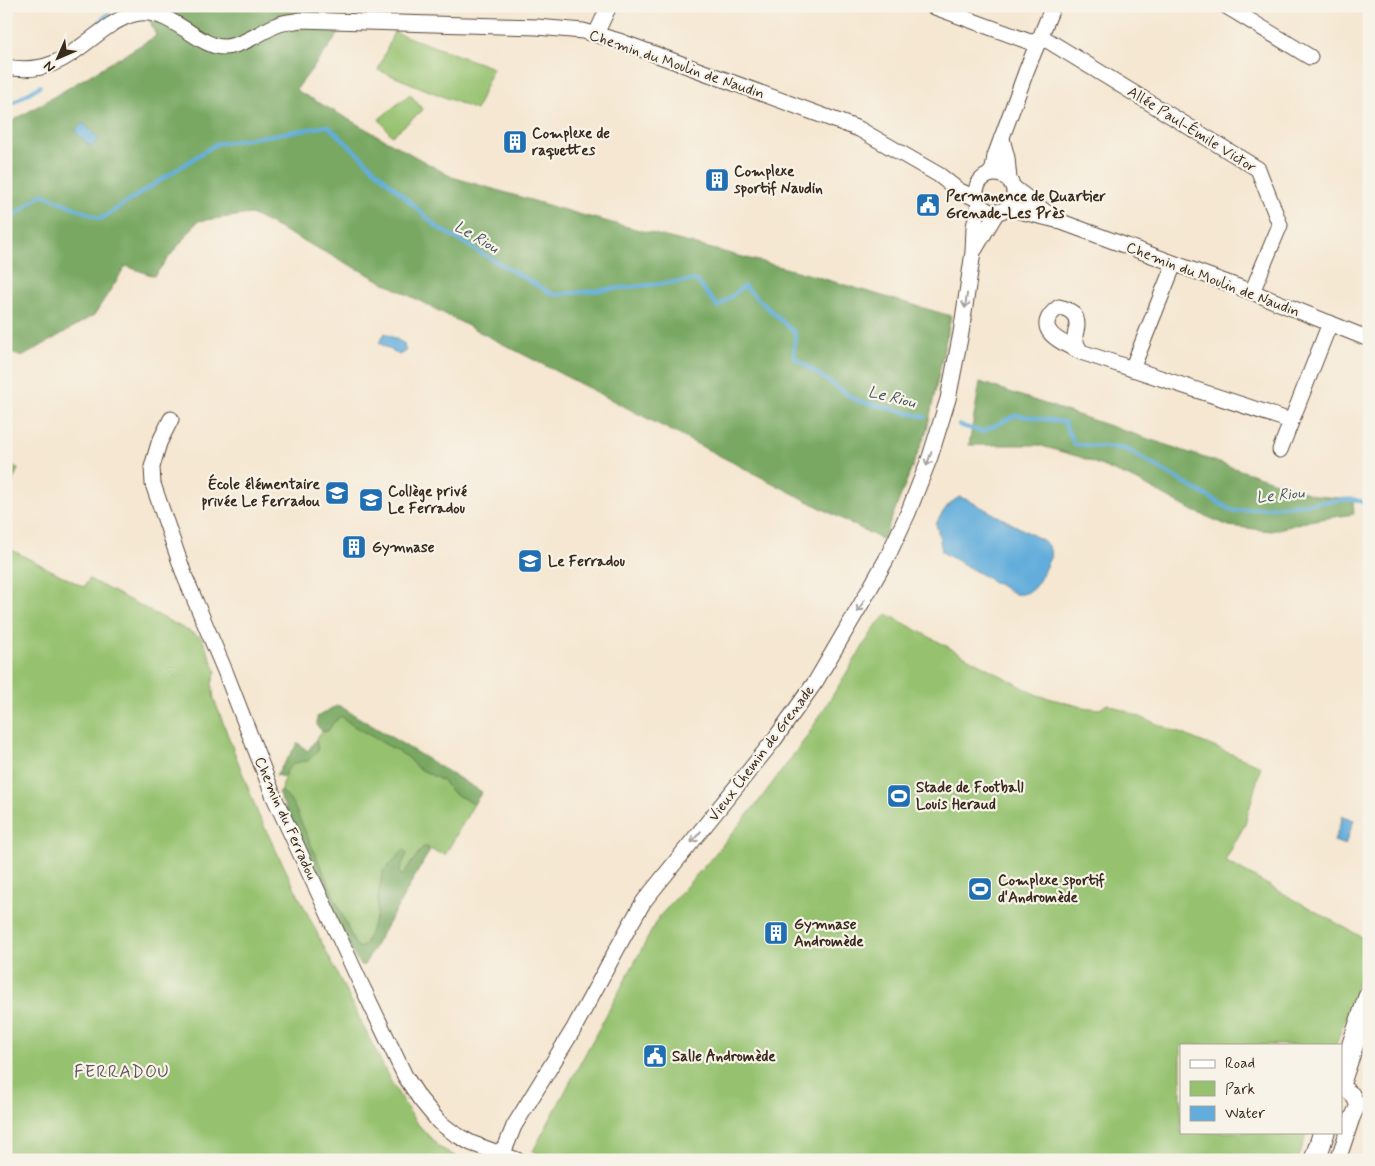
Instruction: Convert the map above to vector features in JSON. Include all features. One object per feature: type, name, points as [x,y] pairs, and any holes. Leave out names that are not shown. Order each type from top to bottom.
[{"type":"main road","points":[[1342,1075],[1369,997]]},
{"type":"main road","points":[[1315,1160],[1323,1134]]},
{"type":"street","points":[[596,34],[609,6]]},
{"type":"street","name":"Allée Paul-Émile Victor","points":[[932,6],[1030,42],[1047,40],[1258,169],[1280,225],[1252,292]]},
{"type":"street","points":[[1002,139],[1013,199],[1002,210],[990,211],[978,200],[976,193],[984,179],[993,169],[995,156],[1007,121],[1053,6]]},
{"type":"street","points":[[1226,6],[1310,57]]},
{"type":"street","name":"Chemin du Moulin de Naudin","points":[[6,67],[28,69],[54,64],[78,50],[118,21],[140,13],[172,20],[211,44],[223,47],[248,40],[279,24],[300,20],[538,26],[596,34],[619,41],[858,129],[939,175],[958,190],[978,200]]},
{"type":"street","points":[[984,179],[999,174],[1011,184]]},
{"type":"street","name":"Chemin du Moulin de Naudin","points":[[939,175],[960,182],[984,179]]},
{"type":"street","name":"Chemin du Moulin de Naudin","points":[[1011,184],[1056,220]]},
{"type":"street","name":"Vieux Chemin de Grenade","points":[[493,1156],[506,1146],[514,1126],[573,1030],[617,947],[644,902],[774,740],[816,681],[886,560],[908,513],[930,457],[948,399],[961,334],[973,252],[978,200]]},
{"type":"street","name":"Chemin du Moulin de Naudin","points":[[1002,210],[1056,220],[1252,292],[1369,339]]},
{"type":"street","name":"Vieux Chemin de Grenade","points":[[973,252],[1002,210]]},
{"type":"street","points":[[1132,369],[1174,264]]},
{"type":"street","points":[[1280,450],[1330,324]]},
{"type":"street","points":[[1081,352],[1291,422]]},
{"type":"street","name":"Chemin du Ferradou","points":[[171,419],[159,443],[152,467],[153,484],[185,576],[228,678],[274,797],[367,997],[405,1076],[420,1100],[439,1122],[455,1134],[493,1156],[517,1160]]},
{"type":"street","points":[[1338,1160],[1352,1118],[1364,1104],[1342,1087]]},
{"type":"green space","points":[[144,6],[301,6],[299,11],[338,35],[296,90],[452,177],[582,215],[804,273],[951,316],[927,430],[883,540],[251,214],[198,221],[154,276],[126,266],[94,315],[22,357],[6,351],[6,125],[156,36]]},
{"type":"green space","points":[[394,32],[493,68],[476,110],[378,70]]},
{"type":"green space","points":[[410,94],[423,110],[392,136],[379,119]]},
{"type":"green space","points":[[980,382],[1317,496],[1353,499],[1354,514],[1308,521],[1271,531],[1229,526],[1191,510],[1136,480],[1080,457],[1038,445],[969,445]]},
{"type":"green space","points":[[6,463],[18,469],[6,496]]},
{"type":"green space","points":[[6,547],[84,587],[89,579],[202,638],[216,671],[212,684],[214,699],[258,814],[390,1080],[415,1121],[439,1147],[462,1160],[6,1160]]},
{"type":"green space","name":"Complexe sportif d'Andromède","points":[[887,614],[1037,695],[1082,707],[1100,709],[1107,704],[1261,766],[1245,824],[1225,861],[1369,941],[1369,951],[1336,1044],[1180,1044],[1180,1134],[1306,1134],[1298,1160],[549,1160],[533,1151],[659,917],[759,801],[806,738],[877,624]]},
{"type":"green space","points":[[338,705],[482,792],[474,804],[453,793],[443,781],[416,767],[406,756],[352,725],[341,716],[328,731],[322,731],[317,726],[317,717]]},
{"type":"green space","points":[[341,716],[352,725],[406,756],[416,767],[443,781],[453,793],[474,804],[445,855],[423,847],[401,877],[399,872],[407,853],[378,896],[377,915],[365,945],[359,948],[354,942],[293,804],[282,791],[288,768],[295,763],[308,761],[318,751],[316,739],[322,731],[328,731],[332,723]]},
{"type":"green space","points":[[316,739],[318,751],[308,761],[293,764],[283,777],[276,775],[298,743],[308,751]]},
{"type":"green space","points":[[282,791],[293,804],[354,942],[359,948],[365,945],[377,915],[378,896],[383,871],[404,850],[407,853],[399,872],[402,876],[423,847],[428,847],[429,852],[364,965],[361,965],[354,956],[278,792]]},
{"type":"water","points":[[83,123],[99,139],[91,147],[75,131]]},
{"type":"water","points":[[385,333],[405,344],[406,351],[399,355],[379,343]]},
{"type":"water","points":[[960,497],[1044,541],[1047,545],[1051,555],[1050,558],[1041,577],[1028,592],[1015,594],[942,552],[936,524],[948,505]]},
{"type":"water","points":[[1343,816],[1354,820],[1345,845],[1334,841]]},
{"type":"waterway","points":[[92,30],[108,14]]},
{"type":"waterway","points":[[6,103],[11,104],[40,86]]},
{"type":"waterway","name":"Le Riou","points":[[6,222],[42,194],[101,219],[216,144],[328,126],[438,228],[554,295],[696,280],[718,307],[744,286],[795,333],[794,357],[855,400],[925,417]]},
{"type":"waterway","name":"Le Riou","points":[[959,425],[982,432],[1016,415],[1064,422],[1074,444],[1126,449],[1233,511],[1353,499],[1369,504]]},
{"type":"place","name":"Complexe de raquettes","points":[[515,142]]},
{"type":"place","name":"Complexe sportif Naudin","points":[[717,180]]},
{"type":"place","name":"Permanence de Quartier Grenade-Les Près","points":[[928,205]]},
{"type":"place","name":"École élémentaire privée Le Ferradou","points":[[337,493]]},
{"type":"place","name":"Collège privé Le Ferradou","points":[[371,500]]},
{"type":"place","name":"Gymnase","points":[[354,547]]},
{"type":"place","name":"Le Ferradou","points":[[530,561]]},
{"type":"place","name":"Stade de Football Louis Heraud","points":[[899,796]]},
{"type":"place","name":"Complexe sportif d'Andromède","points":[[980,889]]},
{"type":"place","name":"Gymnase Andromède","points":[[776,933]]},
{"type":"place","name":"Salle Andromède","points":[[655,1056]]},
{"type":"district","name":"FERRADOU","points":[[122,1071]]}]
